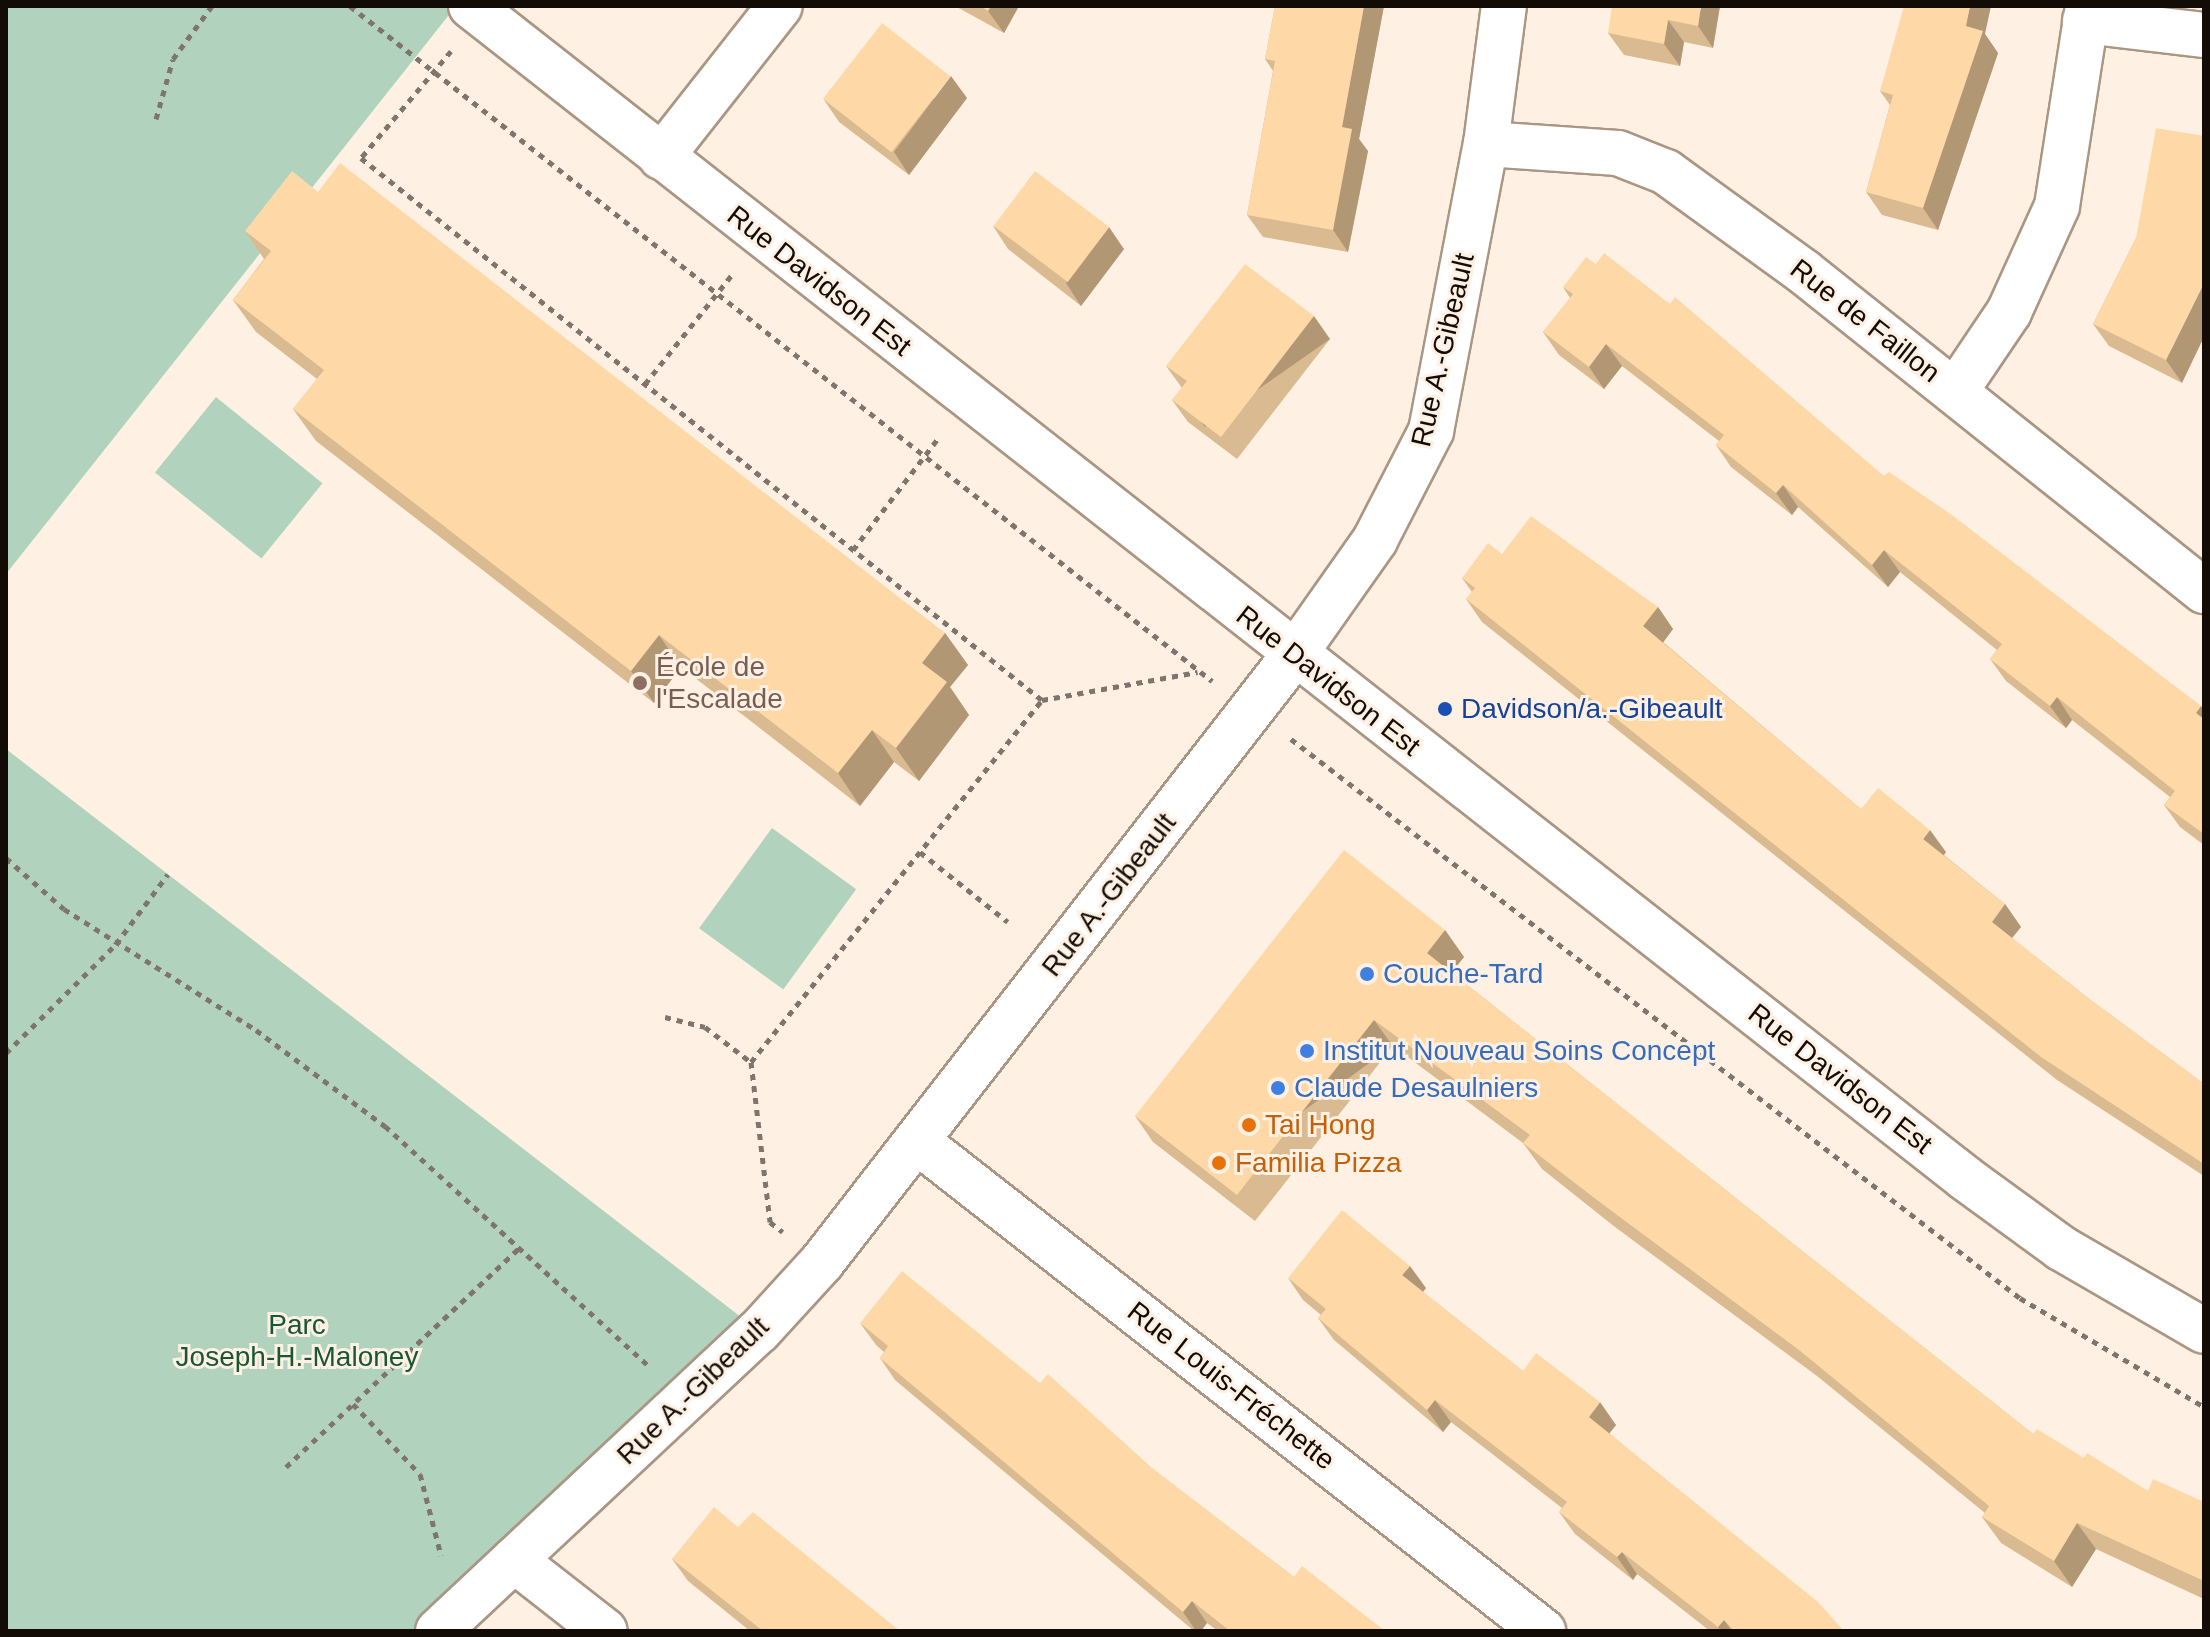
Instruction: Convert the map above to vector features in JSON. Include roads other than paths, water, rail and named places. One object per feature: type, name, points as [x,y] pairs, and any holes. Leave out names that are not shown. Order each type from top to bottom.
[{"type":"street","points":[[661,157],[780,6]]},
{"type":"street","name":"Rue A.-Gibeault","points":[[438,1631],[685,1400],[822,1262],[1294,655],[1382,528],[1431,431],[1486,144],[1504,6]]},
{"type":"street","name":"Rue Davidson Est","points":[[476,10],[1294,655],[1977,1187],[2061,1248],[2204,1331]]},
{"type":"street","points":[[1955,392],[2009,312],[2057,206],[2086,13],[2204,35]]},
{"type":"street","name":"Rue de Faillon","points":[[1486,144],[1618,153],[1666,172],[1955,392],[2204,591]]},
{"type":"street","name":"Rue Louis-Fréchette","points":[[918,1142],[1543,1631]]},
{"type":"street","points":[[514,1560],[605,1631]]},
{"type":"place","name":"École de l'Escalade","points":[[640,683]]},
{"type":"place","name":"Davidson/a.-Gibeault","points":[[1445,709]]},
{"type":"place","name":"Couche-Tard","points":[[1367,974]]},
{"type":"place","name":"Institut Nouveau Soins Concept","points":[[1307,1051]]},
{"type":"place","name":"Claude Desaulniers","points":[[1278,1088]]},
{"type":"place","name":"Tai Hong","points":[[1249,1125]]},
{"type":"place","name":"Familia Pizza","points":[[1219,1163]]},
{"type":"park label","name":"Parc Joseph-H.-Maloney","points":[[297,1341]]}]
